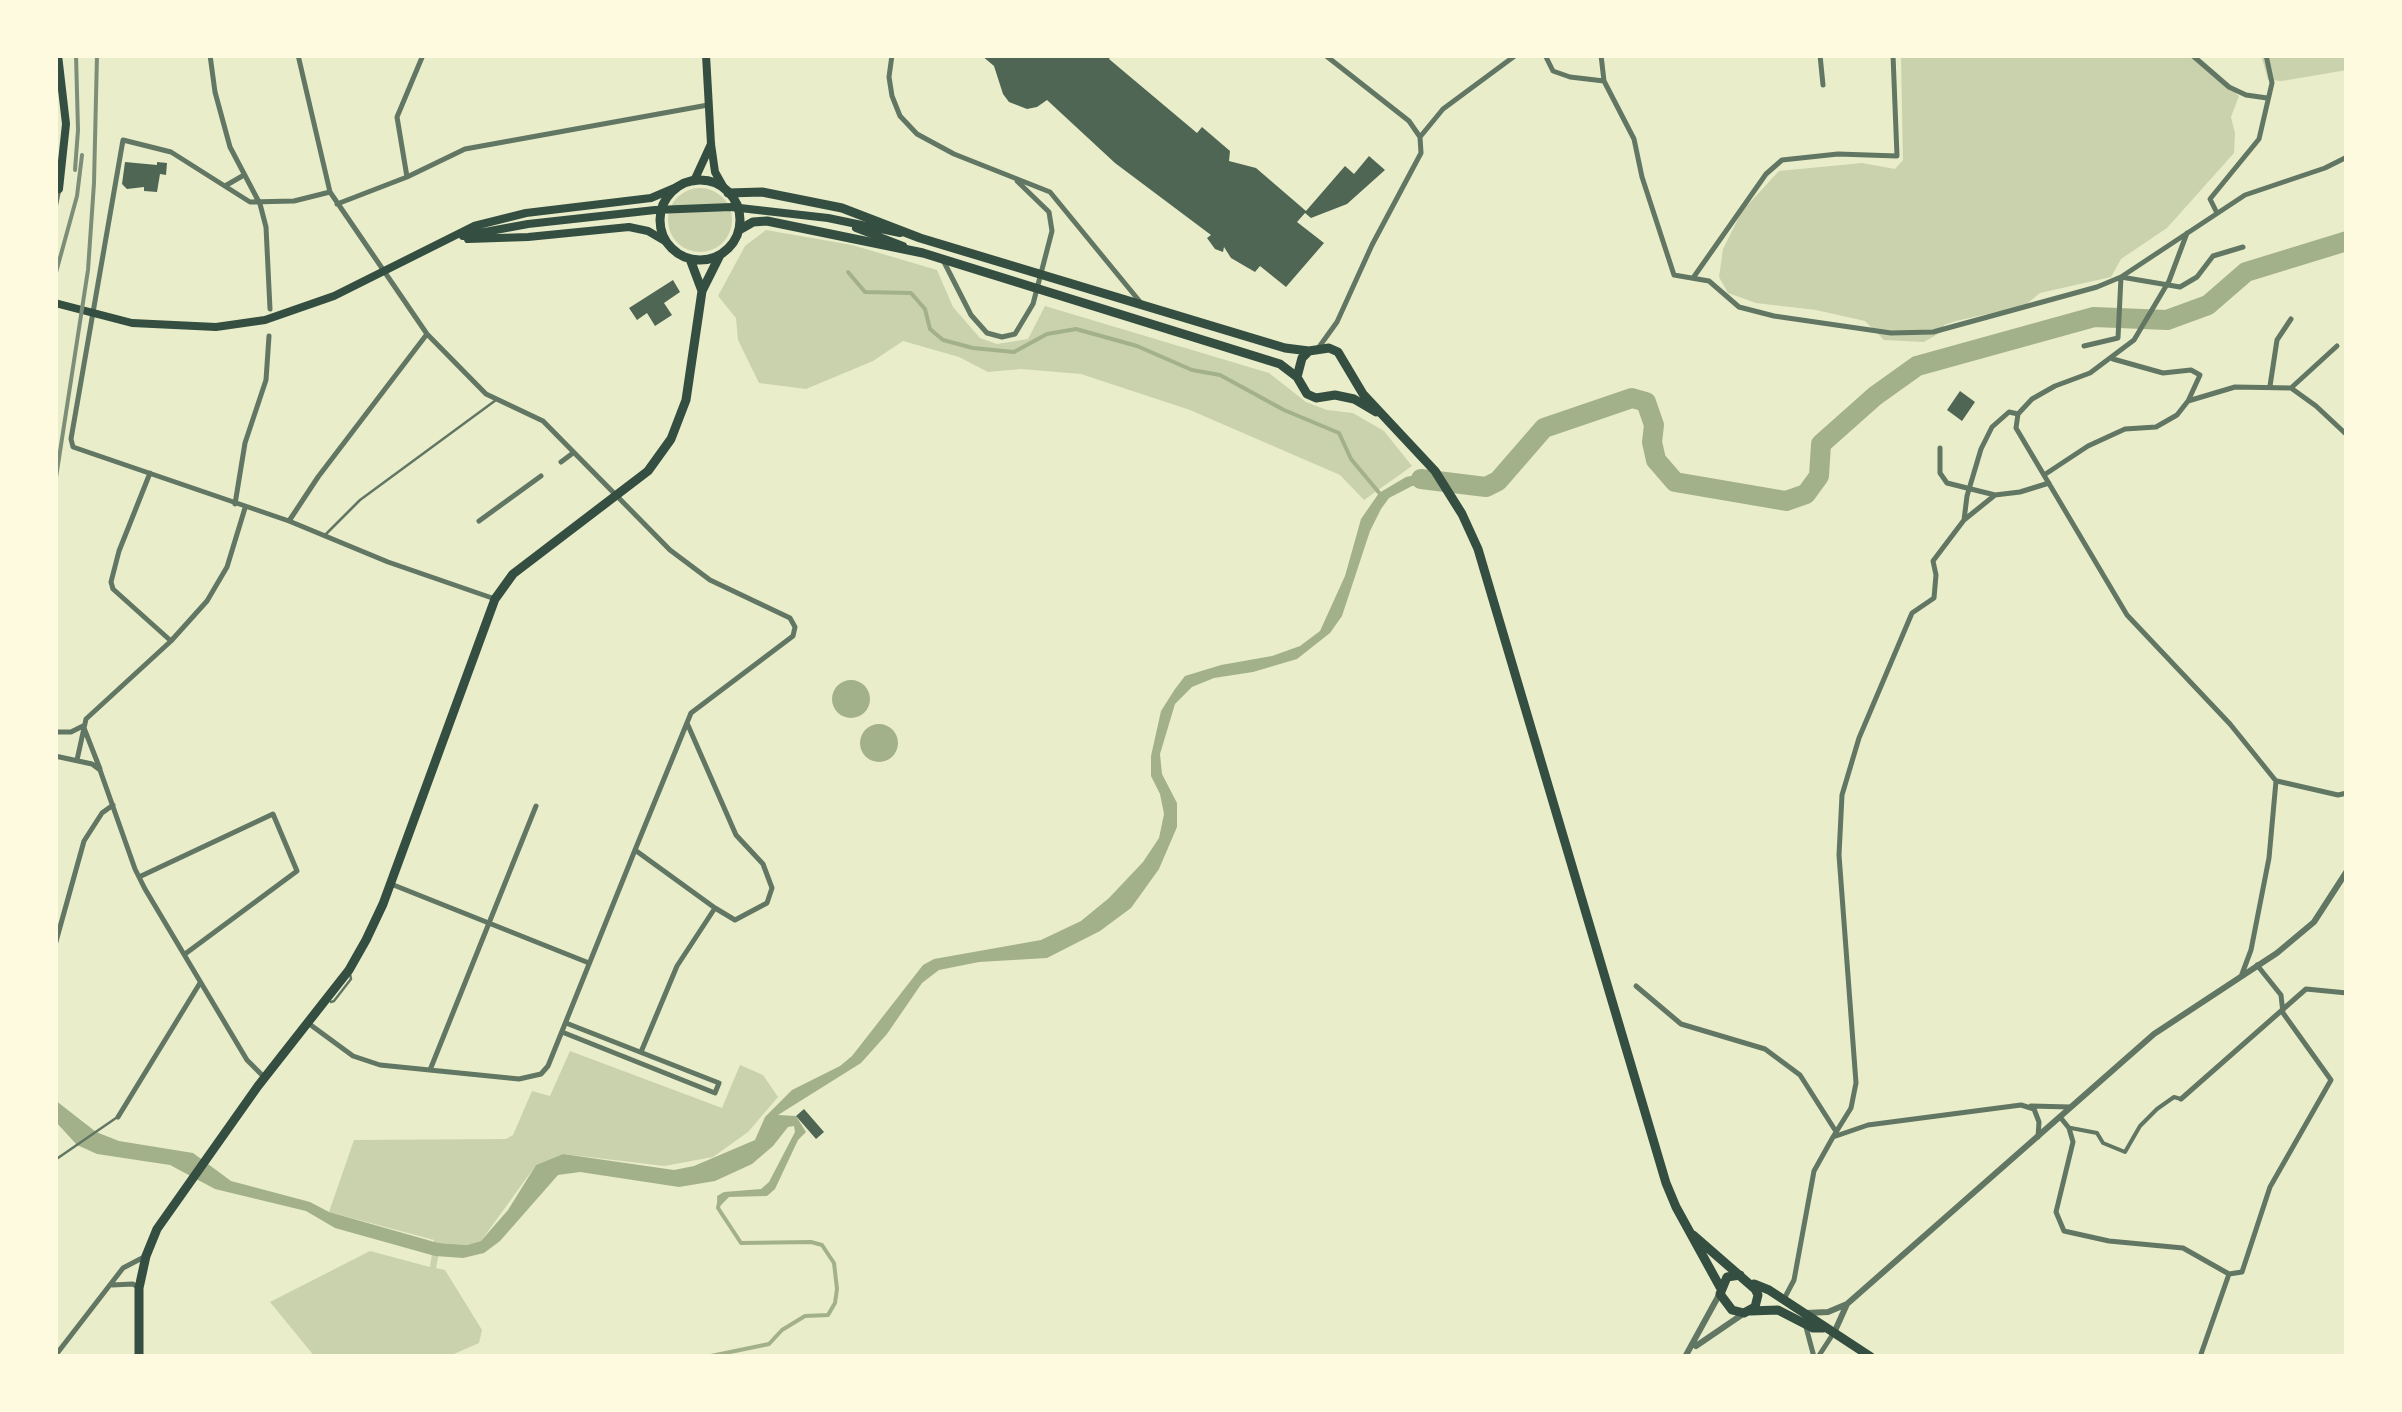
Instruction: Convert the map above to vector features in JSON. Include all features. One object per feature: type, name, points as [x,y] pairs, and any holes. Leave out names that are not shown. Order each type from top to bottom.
[{"type":"main road","points":[[57,188],[66,124],[58,55]]},
{"type":"main road","points":[[449,240],[628,227],[648,230],[690,259],[711,259],[720,254],[735,240],[738,207],[715,172],[706,55]]},
{"type":"main road","points":[[694,180],[711,144]]},
{"type":"main road","points":[[55,303],[132,323],[216,327],[275,318],[334,296],[474,226],[526,213],[650,198],[694,180],[714,183],[726,190],[762,192],[842,208],[920,238]]},
{"type":"main road","points":[[665,240],[660,229],[663,204],[679,186]]},
{"type":"main road","points":[[449,240],[514,226],[700,207],[770,209],[920,238],[1285,348],[1338,352],[1363,394],[1420,452],[1462,514],[1488,578],[1666,1183],[1688,1230],[1732,1310],[1778,1310],[1806,1319],[1871,1357]]},
{"type":"main road","points":[[828,218],[923,253]]},
{"type":"main road","points":[[738,230],[753,222],[800,225],[942,258],[1280,364],[1296,376],[1306,394],[1326,399],[1343,389],[1348,370]]},
{"type":"main road","points":[[139,1357],[139,1288],[157,1229],[265,1078],[349,970],[366,940],[391,884],[495,599],[514,574],[648,471],[671,439],[686,400],[702,291],[720,254]]},
{"type":"main road","points":[[690,259],[702,291]]},
{"type":"main road","points":[[1296,376],[1297,366],[1314,349]]},
{"type":"main road","points":[[1335,396],[1354,399],[1386,418]]},
{"type":"main road","points":[[1688,1230],[1740,1275],[1784,1300],[1806,1319]]},
{"type":"main road","points":[[1720,1290],[1728,1277],[1740,1275]]},
{"type":"main road","points":[[1747,1312],[1758,1294],[1751,1283]]},
{"type":"street","points":[[210,55],[230,147],[260,204],[268,240],[270,309]]},
{"type":"street","points":[[298,55],[330,192],[427,334],[486,394],[538,417],[670,550],[710,580],[790,618],[795,627],[793,636],[691,712],[548,1066],[541,1074],[530,1079],[380,1066],[354,1056],[308,1022]]},
{"type":"street","points":[[407,177],[396,117],[423,55]]},
{"type":"street","points":[[892,55],[892,96],[900,116],[917,134],[1050,192],[1141,304]]},
{"type":"street","points":[[1314,349],[1337,322],[1372,244],[1421,154],[1420,137],[1408,121],[1325,55]]},
{"type":"street","points":[[1420,137],[1442,108],[1516,55]]},
{"type":"street","points":[[1545,55],[1553,71],[1570,78],[1604,81]]},
{"type":"street","points":[[1601,55],[1604,81],[1634,139],[1642,177],[1674,275],[1710,280],[1739,307],[1774,316],[1914,334],[1986,318],[2121,277],[2245,195],[2347,157]]},
{"type":"street","points":[[1820,55],[1822,85]]},
{"type":"street","points":[[1693,278],[1766,174],[1782,160],[1838,154],[1897,156],[1893,55]]},
{"type":"street","points":[[2192,55],[2228,87],[2246,96],[2267,98]]},
{"type":"street","points":[[2217,213],[2210,199],[2259,139],[2272,83],[2266,55]]},
{"type":"street","points":[[337,204],[465,149],[709,105]]},
{"type":"street","points":[[330,192],[313,198],[250,202],[171,152],[122,140],[71,439],[73,446],[289,521],[388,562],[495,599]]},
{"type":"street","points":[[225,186],[244,175]]},
{"type":"street","points":[[942,258],[971,315],[987,332],[1002,337],[1016,334],[1033,304],[1052,231],[1049,212],[1015,180]]},
{"type":"street","points":[[55,208],[57,188]]},
{"type":"street","points":[[2187,232],[2169,281],[2134,340],[2090,373],[2032,399],[2018,414],[2016,428],[2126,614],[2230,724],[2276,781],[2347,794]]},
{"type":"street","points":[[2121,277],[2180,287],[2197,277],[2213,256],[2243,247]]},
{"type":"street","points":[[2084,346],[2118,338],[2121,277]]},
{"type":"street","points":[[2270,387],[2278,340],[2291,319]]},
{"type":"street","points":[[289,521],[318,476],[427,334]]},
{"type":"street","points":[[235,504],[245,443],[266,380],[269,336]]},
{"type":"street","points":[[2291,388],[2338,346]]},
{"type":"street","points":[[2044,475],[2088,446],[2124,429],[2156,427],[2177,415],[2200,376],[2191,370],[2163,373],[2112,359]]},
{"type":"street","points":[[2188,400],[2235,387],[2291,388],[2347,434]]},
{"type":"street","points":[[1964,520],[1968,490],[1992,427],[2009,412],[2018,414]]},
{"type":"street","points":[[1940,448],[1940,472],[1948,484],[1995,495],[2049,482]]},
{"type":"street","points":[[561,462],[574,453]]},
{"type":"street","points":[[150,472],[118,551],[111,582],[113,589],[171,641]]},
{"type":"street","points":[[479,521],[541,476]]},
{"type":"street","points":[[1784,1300],[1794,1280],[1814,1171],[1850,1108],[1856,1083],[1839,855],[1842,795],[1875,694],[1912,612],[1934,598],[1933,561],[1964,520],[1995,495]]},
{"type":"street","points":[[79,761],[83,726],[90,715],[171,641],[217,586],[245,508]]},
{"type":"street","points":[[636,850],[736,920],[768,903],[772,888],[763,864],[736,836],[687,723]]},
{"type":"street","points":[[55,732],[70,732],[83,726]]},
{"type":"street","points":[[83,726],[139,876],[247,1060],[265,1078]]},
{"type":"street","points":[[79,761],[86,758],[89,744]]},
{"type":"street","points":[[55,756],[100,770]]},
{"type":"street","points":[[2242,974],[2269,858],[2276,781]]},
{"type":"street","points":[[55,945],[84,842],[102,813],[113,805]]},
{"type":"street","points":[[430,1070],[536,806]]},
{"type":"street","points":[[139,876],[273,814],[298,872],[185,954]]},
{"type":"street","points":[[1816,1357],[1847,1304],[2154,1034],[2277,953],[2314,922],[2347,871]]},
{"type":"street","points":[[391,884],[589,963]]},
{"type":"street","points":[[641,1052],[677,966],[715,908]]},
{"type":"street","points":[[2060,1117],[2074,1142],[2056,1212],[2064,1231],[2109,1241],[2183,1248],[2229,1274],[2242,1272],[2270,1187],[2331,1080],[2282,1012],[2281,995],[2257,965]]},
{"type":"street","points":[[118,1117],[201,982]]},
{"type":"street","points":[[1636,986],[1680,1024],[1765,1048],[1800,1075],[1834,1133]]},
{"type":"street","points":[[2069,1128],[2097,1134],[2102,1143],[2125,1152],[2140,1126],[2157,1108],[2174,1097],[2181,1100],[2306,988],[2347,993]]},
{"type":"street","points":[[562,1032],[716,1093],[719,1083],[566,1022]]},
{"type":"street","points":[[1834,1133],[1868,1124],[2005,1105],[2072,1107]]},
{"type":"street","points":[[2031,1107],[2039,1122],[2038,1137]]},
{"type":"street","points":[[55,1356],[123,1268],[146,1256]]},
{"type":"street","points":[[2200,1357],[2229,1274]]},
{"type":"street","points":[[110,1286],[134,1284],[139,1288]]},
{"type":"street","points":[[1685,1357],[1720,1290]]},
{"type":"street","points":[[1816,1357],[1806,1319],[1847,1304]]},
{"type":"street","points":[[1690,1349],[1747,1312]]},
{"type":"lane","points":[[324,536],[360,500],[497,399]]},
{"type":"lane","points":[[56,1159],[118,1117]]},
{"type":"shaded area","points":[[1901,55],[2190,55],[2239,96],[2231,117],[2234,153],[2167,228],[2121,259],[2111,277],[2040,293],[2024,306],[1944,325],[1943,331],[1924,342],[1884,340],[1865,321],[1756,303],[1728,293],[1719,277],[1723,249],[1742,211],[1779,171],[1862,163],[1895,169],[1903,160]]},
{"type":"shaded area","points":[[2261,55],[2347,55],[2347,70],[2268,80]]},
{"type":"shaded area","points":[[700,188],[723,197],[732,220],[723,243],[700,252],[677,243],[668,220],[677,197]]},
{"type":"shaded area","points":[[766,230],[852,245],[937,270],[953,307],[980,338],[997,344],[1028,339],[1045,306],[1269,373],[1306,402],[1327,410],[1353,413],[1384,431],[1412,466],[1364,500],[1340,475],[1190,410],[1081,374],[1021,369],[988,372],[959,357],[903,341],[873,361],[806,389],[759,383],[738,340],[736,318],[718,296],[745,246]]},
{"type":"shaded area","points":[[1435,471],[1445,487],[1425,483],[1412,486],[1389,498],[1381,509],[1342,616],[1330,633],[1297,659],[1214,678],[1192,687],[1175,704],[1160,754],[1162,774],[1177,803],[1177,827],[1159,869],[1131,908],[1100,931],[1047,958],[979,962],[939,970],[922,983],[887,1034],[861,1063],[778,1115],[796,1116],[806,1132],[798,1140],[775,1189],[767,1196],[729,1197],[718,1208],[717,1196],[724,1192],[761,1189],[769,1182],[795,1132],[794,1126],[788,1127],[752,1164],[715,1181],[679,1187],[580,1172],[558,1175],[500,1241],[484,1253],[463,1258],[435,1256],[335,1228],[306,1211],[215,1189],[170,1165],[97,1154],[77,1145],[55,1121],[55,1100],[96,1132],[119,1141],[193,1153],[231,1181],[438,1243],[467,1245],[481,1241],[508,1210],[536,1165],[563,1154],[674,1170],[694,1166],[755,1140],[765,1117],[792,1090],[852,1056],[923,965],[934,959],[1041,940],[1081,921],[1109,898],[1143,862],[1159,838],[1164,814],[1151,776],[1151,756],[1161,711],[1175,689],[1185,676],[1272,656],[1300,646],[1320,631],[1345,576],[1361,519],[1379,493],[1406,477]]},
{"type":"shaded area","points":[[851,680],[864,686],[870,699],[864,712],[851,718],[838,712],[832,699],[838,686]]},
{"type":"shaded area","points":[[879,724],[892,730],[898,743],[892,756],[879,762],[866,756],[860,743],[866,730]]},
{"type":"shaded area","points":[[570,1051],[722,1108],[740,1065],[763,1075],[778,1097],[748,1132],[713,1157],[664,1166],[563,1154],[536,1165],[481,1241],[467,1245],[441,1243],[436,1268],[445,1270],[482,1330],[479,1343],[447,1357],[315,1357],[270,1302],[370,1251],[430,1267],[434,1240],[329,1212],[354,1140],[506,1139],[513,1135],[532,1091],[550,1096]]},
{"type":"building","points":[[981,55],[1112,55],[1109,59],[1197,133],[1202,127],[1230,151],[1229,161],[1256,168],[1306,211],[1345,166],[1354,174],[1369,156],[1385,170],[1347,204],[1311,218],[1305,213],[1297,222],[1324,243],[1286,287],[1260,266],[1255,272],[1231,258],[1224,247],[1223,252],[1215,249],[1207,238],[1211,235],[1115,163],[1047,100],[1027,109],[1009,102],[994,66]]},
{"type":"building","points":[[125,162],[167,163],[166,175],[160,174],[157,192],[144,191],[144,187],[127,189],[122,184]]},
{"type":"building","points":[[673,280],[680,292],[664,303],[672,315],[655,326],[647,313],[637,320],[629,308]]},
{"type":"building","points":[[1960,391],[1975,402],[1962,421],[1947,410]]},
{"type":"building","points":[[804,1109],[824,1132],[816,1139],[796,1116]]},
{"type":"waterway","points":[[1421,479],[1486,487],[1498,481],[1544,428],[1632,398],[1646,402],[1654,425],[1656,460],[1675,482],[1786,501],[1806,494],[1819,476],[1821,444],[1875,396],[1917,366],[2094,317],[2167,320],[2208,305],[2246,272],[2347,241]]},
{"type":"waterway","points":[[848,272],[865,292],[911,293],[925,309],[930,329],[943,340],[1014,352],[1047,334],[1076,329],[1137,346],[1192,370],[1220,375],[1284,410],[1339,433],[1351,459],[1381,495]]},
{"type":"waterway","points":[[706,1357],[769,1344],[782,1330],[805,1316],[828,1315],[837,1289],[834,1263],[822,1245],[741,1243],[718,1208],[720,1198]]},
{"type":"railway","points":[[75,170],[76,55]]},
{"type":"railway","points":[[55,484],[88,270],[97,55]]},
{"type":"railway","points":[[55,276],[77,196],[82,155]]}]
